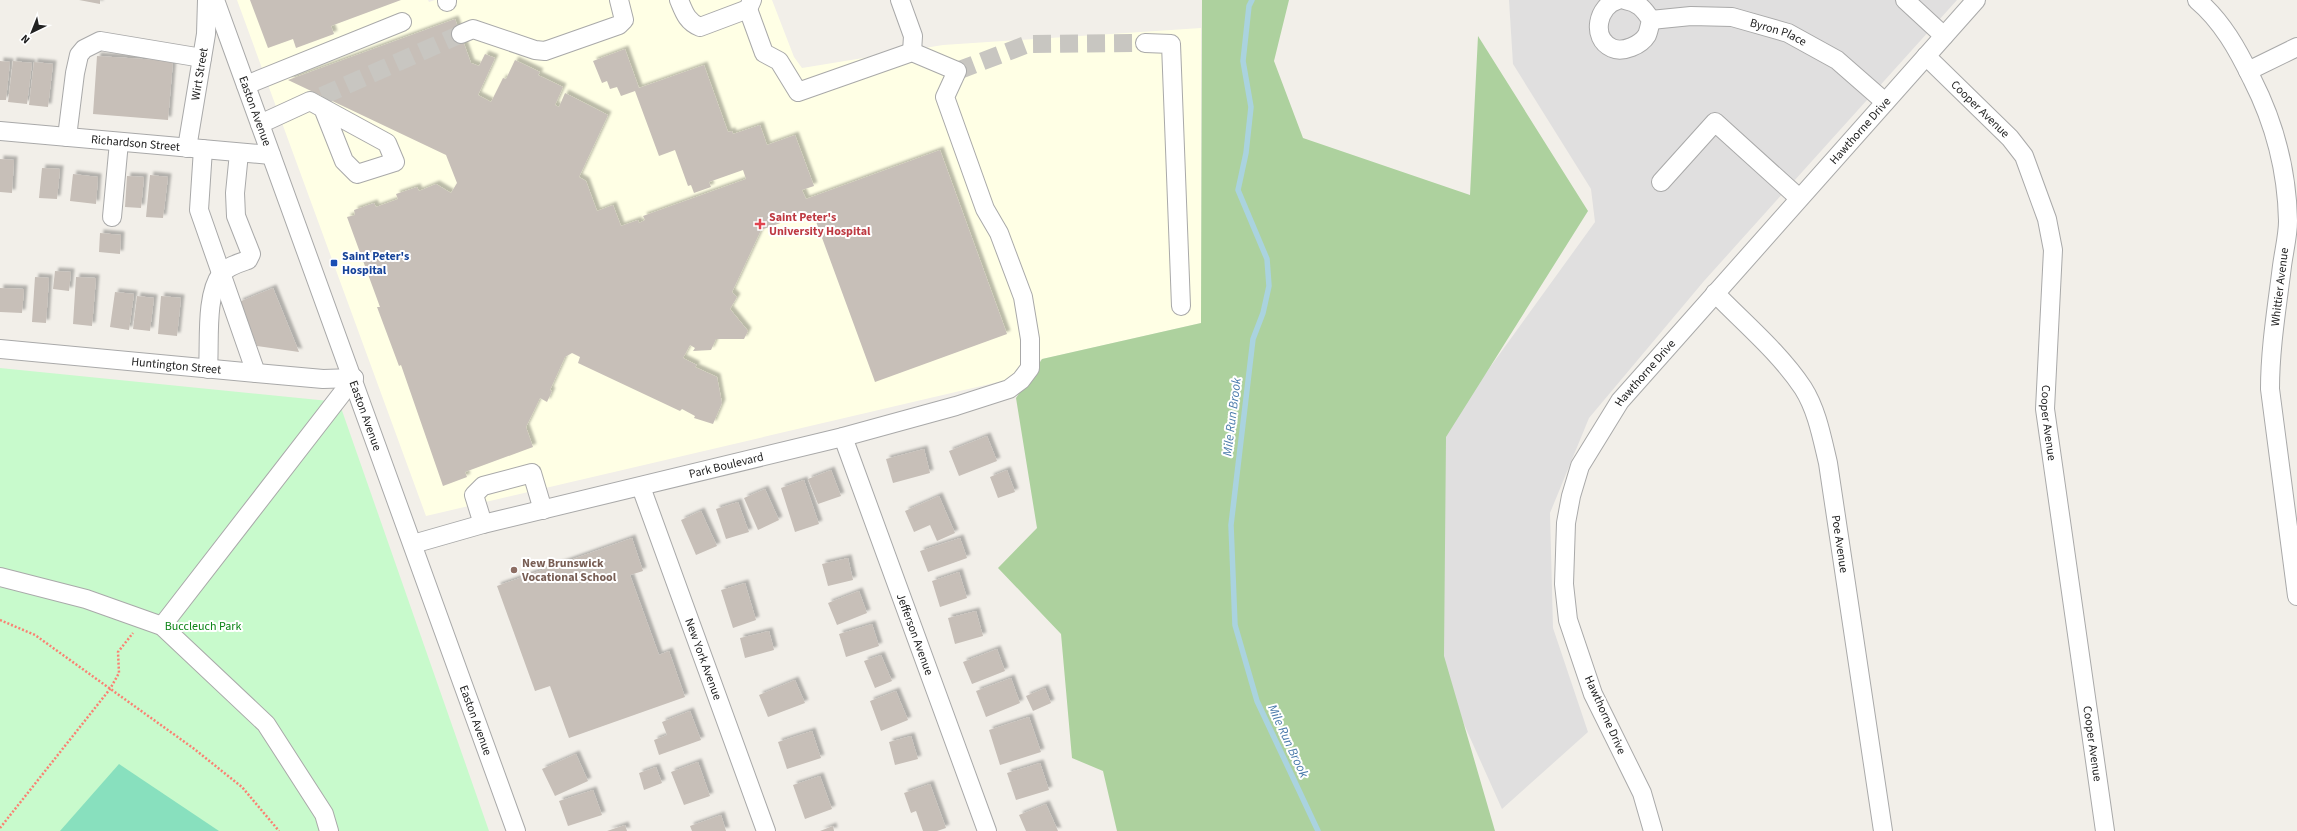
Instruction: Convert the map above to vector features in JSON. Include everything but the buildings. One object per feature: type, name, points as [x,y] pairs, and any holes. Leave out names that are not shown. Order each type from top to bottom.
[{"type":"street","name":"Wirt Street","points":[[207,0],[206,34],[202,58],[195,148],[199,210],[207,237],[222,273],[256,373]]},
{"type":"street","name":"Easton Avenue","points":[[215,0],[271,156],[354,378],[516,831]]},
{"type":"street","points":[[467,32],[535,50],[545,50],[619,25],[624,20],[619,0]]},
{"type":"street","points":[[679,0],[685,16],[693,24],[700,27],[750,4],[764,53],[779,61],[798,92],[912,44],[900,0]]},
{"type":"street","points":[[1618,0],[1611,2],[1603,10],[1599,21],[1604,41],[1612,48],[1625,49],[1638,44],[1647,35],[1651,20],[1639,5],[1633,1],[1625,0]]},
{"type":"street","points":[[1904,0],[1944,36]]},
{"type":"street","name":"Hawthorne Drive","points":[[1653,831],[1642,794],[1592,694],[1568,620],[1564,584],[1566,522],[1571,496],[1580,466],[1620,401],[1715,292],[1976,0]]},
{"type":"street","name":"Whittier Avenue","points":[[2197,0],[2230,38],[2264,102],[2278,142],[2285,175],[2288,222],[2270,365],[2270,389],[2293,539],[2297,596]]},
{"type":"street","name":"Byron Place","points":[[1651,20],[1691,16],[1732,17],[1788,33],[1838,60],[1886,102]]},
{"type":"street","points":[[246,85],[402,22]]},
{"type":"street","points":[[67,137],[75,73],[79,55],[84,49],[100,41],[202,58]]},
{"type":"street","points":[[1146,43],[1171,44],[1181,306]]},
{"type":"street","name":"Park Boulevard","points":[[413,544],[483,524],[843,437],[956,406],[1009,389],[1021,380],[1030,368],[1030,339],[1022,297],[999,233],[985,209],[945,97],[957,71],[912,44]]},
{"type":"street","points":[[2248,71],[2297,48]]},
{"type":"street","name":"Cooper Avenue","points":[[1926,56],[2010,138],[2024,156],[2047,219],[2053,250],[2045,409],[2105,831]]},
{"type":"street","points":[[260,124],[319,102]]},
{"type":"street","points":[[319,102],[387,143],[395,162],[357,174],[344,162],[319,102]]},
{"type":"street","points":[[1660,182],[1715,122],[1799,198]]},
{"type":"street","name":"Richardson Street","points":[[0,131],[271,156]]},
{"type":"street","points":[[112,217],[119,142]]},
{"type":"street","points":[[208,369],[214,287],[222,273],[234,265],[248,260],[251,254],[236,216],[235,193],[240,152]]},
{"type":"street","name":"Poe Avenue","points":[[1715,292],[1776,355],[1798,382],[1816,414],[1828,463],[1883,831]]},
{"type":"street","name":"Huntington Street","points":[[0,349],[323,379],[354,378]]},
{"type":"street","points":[[162,626],[354,378]]},
{"type":"street","name":"Jefferson Avenue","points":[[843,437],[986,831]]},
{"type":"street","points":[[483,524],[474,495],[483,486],[532,473],[543,510]]},
{"type":"street","name":"New York Avenue","points":[[641,487],[766,831]]},
{"type":"street","points":[[0,577],[86,599],[162,626],[266,724],[324,814],[329,831]]},
{"type":"path","points":[[0,828],[110,689],[119,673],[118,652],[133,635],[136,616]]},
{"type":"path","points":[[0,620],[35,635],[193,748],[242,787],[279,831]]},
{"type":"shaded area","name":"Saint Peter's University Hospital","points":[[237,0],[428,0],[429,2],[435,0],[772,0],[794,57],[802,68],[943,45],[1201,28],[1201,323],[1042,359],[1007,380],[426,516]]},
{"type":"shaded area","points":[[1509,0],[1957,0],[1704,281],[1589,418],[1550,513],[1553,628],[1588,732],[1502,809],[1433,655],[1436,442],[1595,222],[1591,189],[1513,64]]},
{"type":"green space","points":[[1202,0],[1289,0],[1274,61],[1303,138],[1470,195],[1478,36],[1588,211],[1446,437],[1444,656],[1495,831],[1117,831],[1103,771],[1072,758],[1061,634],[998,568],[1037,528],[1016,398],[1042,359],[1201,323]]},
{"type":"green space","name":"Buccleuch Park","points":[[0,368],[339,402],[489,831],[0,831]]},
{"type":"green space","points":[[119,764],[219,831],[60,831]]},
{"type":"waterway","name":"Mile Run Brook","points":[[1252,0],[1249,6],[1243,61],[1251,107],[1246,153],[1238,190],[1267,259],[1269,286],[1263,313],[1253,339],[1231,525],[1235,625],[1257,701],[1318,831]]},
{"type":"tunnel","points":[[322,96],[461,34]]},
{"type":"tunnel","points":[[957,71],[1028,44],[1145,43]]},
{"type":"place","name":"Saint Peter's University Hospital","points":[[760,224]]},
{"type":"place","name":"Saint Peter's Hospital","points":[[334,263]]},
{"type":"place","name":"New Brunswick Vocational School","points":[[514,570]]}]
